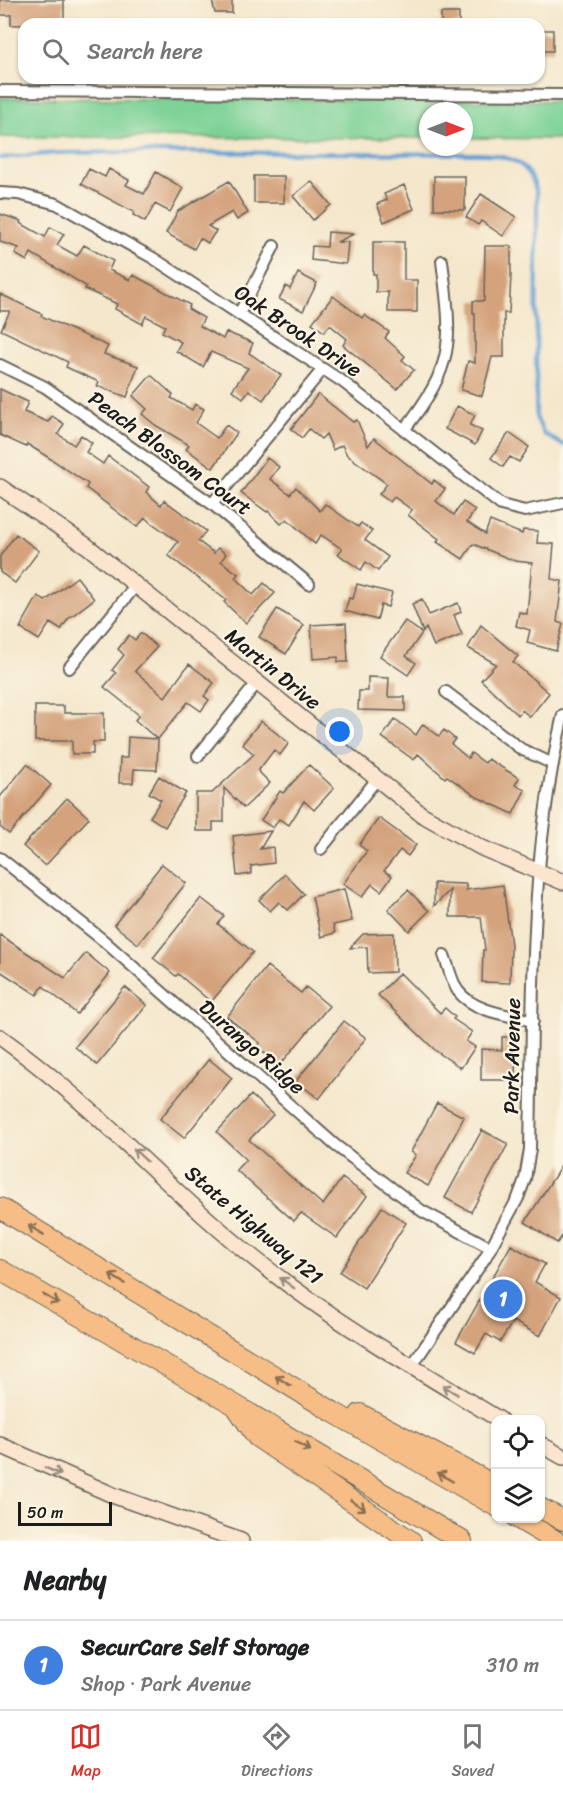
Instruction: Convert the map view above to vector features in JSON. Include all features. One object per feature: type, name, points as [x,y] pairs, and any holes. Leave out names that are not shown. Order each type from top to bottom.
[{"type":"highway","points":[[0,1208],[333,1412],[491,1504]]},
{"type":"highway","points":[[0,1270],[235,1405],[462,1541]]},
{"type":"highway","points":[[235,1405],[257,1437],[411,1541]]},
{"type":"highway","points":[[333,1412],[364,1415],[491,1484]]},
{"type":"highway","points":[[545,1511],[563,1520]]},
{"type":"highway","points":[[525,1523],[556,1541]]},
{"type":"main road","name":"Martin Drive","points":[[0,487],[71,533],[377,779],[441,826],[563,882]]},
{"type":"main road","name":"State Highway 121","points":[[0,1037],[76,1097],[263,1266],[335,1318],[493,1415]]},
{"type":"main road","points":[[0,1445],[115,1496],[241,1541]]},
{"type":"main road","points":[[545,1447],[563,1457]]},
{"type":"street","points":[[0,92],[563,95]]},
{"type":"street","name":"Oak Brook Drive","points":[[0,193],[27,195],[57,204],[153,258],[323,369],[501,505],[525,511],[563,503]]},
{"type":"street","points":[[239,314],[274,246]]},
{"type":"street","points":[[404,430],[426,402],[445,363],[450,321],[442,261]]},
{"type":"street","name":"Peach Blossom Court","points":[[0,365],[45,387],[212,504],[309,584]]},
{"type":"street","points":[[212,504],[323,369]]},
{"type":"street","points":[[69,668],[136,585]]},
{"type":"street","points":[[198,756],[257,683]]},
{"type":"street","points":[[446,692],[521,749],[553,764]]},
{"type":"street","name":"Park Avenue","points":[[411,1366],[491,1248],[518,1198],[525,1179],[530,1149],[537,872],[553,764],[563,715]]},
{"type":"street","points":[[321,849],[377,779]]},
{"type":"street","name":"Durango Ridge","points":[[0,858],[104,941],[335,1145],[422,1211],[491,1248]]},
{"type":"street","points":[[444,955],[458,992],[470,1001],[487,1010],[532,1021]]},
{"type":"green space","points":[[0,98],[563,101],[563,139],[473,138],[473,102],[419,102],[419,138],[0,137]]},
{"type":"building","points":[[0,0],[64,0],[64,18],[18,18],[18,25],[11,25],[11,15],[0,15]]},
{"type":"building","points":[[212,0],[232,0],[232,13],[215,13]]},
{"type":"building","points":[[441,13],[459,13],[459,18],[441,18]]},
{"type":"building","points":[[545,30],[553,30],[553,51],[545,51]]},
{"type":"building","points":[[89,169],[105,177],[109,169],[129,180],[126,185],[144,194],[156,172],[183,188],[170,212],[155,204],[145,222],[133,215],[134,212],[81,184]]},
{"type":"building","points":[[254,176],[284,176],[284,203],[254,203]]},
{"type":"building","points":[[434,176],[465,176],[465,210],[434,209]]},
{"type":"building","points":[[229,181],[248,213],[237,220],[232,212],[208,226],[216,231],[208,243],[200,238],[194,249],[166,233],[178,211]]},
{"type":"building","points":[[311,181],[331,205],[313,220],[293,196]]},
{"type":"building","points":[[404,185],[414,209],[384,222],[377,204],[387,200],[384,194]]},
{"type":"building","points":[[481,194],[516,217],[503,236],[481,221],[478,225],[466,217]]},
{"type":"building","points":[[0,214],[21,221],[20,223],[45,237],[50,227],[64,234],[57,245],[77,256],[84,245],[113,261],[109,270],[130,280],[133,275],[190,305],[188,309],[204,318],[200,326],[223,339],[226,332],[253,343],[249,353],[281,375],[263,400],[249,390],[243,398],[232,390],[248,368],[211,352],[203,367],[176,351],[181,342],[162,332],[165,326],[146,316],[142,324],[115,309],[117,304],[85,289],[86,286],[31,253],[27,261],[15,254],[19,248],[0,242]]},
{"type":"building","points":[[328,232],[354,234],[337,242],[348,242],[346,264],[311,260],[312,246],[327,247]]},
{"type":"building","points":[[373,242],[404,242],[404,280],[417,280],[417,312],[388,312],[388,292],[376,292],[376,274],[373,274]]},
{"type":"building","points":[[485,246],[511,246],[511,276],[509,313],[504,313],[504,357],[492,357],[482,396],[461,390],[468,361],[475,363],[473,301],[484,301]]},
{"type":"building","points":[[298,273],[317,283],[303,311],[279,299],[286,286],[290,289]]},
{"type":"building","points":[[0,294],[42,314],[41,316],[108,346],[104,354],[138,366],[127,397],[97,386],[99,382],[66,367],[68,362],[1,330],[10,311],[0,311]]},
{"type":"building","points":[[333,296],[362,318],[364,315],[389,332],[385,338],[405,356],[402,360],[414,370],[397,389],[343,345],[347,339],[330,325],[324,332],[312,323]]},
{"type":"building","points":[[151,375],[173,395],[171,398],[192,410],[195,404],[204,409],[196,423],[217,438],[226,425],[237,433],[213,468],[186,449],[189,445],[155,425],[142,414],[147,409],[133,396]]},
{"type":"building","points":[[0,389],[28,402],[24,412],[48,422],[52,416],[64,424],[58,434],[74,445],[81,435],[92,443],[86,452],[103,464],[108,456],[149,487],[146,492],[161,505],[164,500],[206,531],[198,541],[214,553],[218,548],[226,554],[221,561],[238,574],[235,578],[253,595],[264,583],[275,593],[246,623],[224,602],[226,600],[168,555],[178,542],[145,518],[137,527],[86,488],[88,484],[54,461],[27,444],[26,447],[0,435]]},
{"type":"building","points":[[318,394],[353,422],[357,420],[368,446],[374,438],[432,484],[434,480],[445,489],[436,501],[454,515],[463,502],[475,510],[467,522],[485,534],[490,521],[522,534],[523,530],[538,531],[537,543],[554,544],[551,579],[562,581],[557,622],[563,624],[556,651],[527,643],[530,630],[516,626],[519,612],[527,614],[532,563],[515,561],[473,544],[463,559],[437,542],[439,539],[408,515],[412,510],[394,497],[390,502],[379,494],[387,484],[347,455],[342,445],[333,450],[326,434],[321,439],[309,429],[302,438],[291,429]]},
{"type":"building","points":[[457,406],[475,415],[470,425],[482,431],[475,445],[445,429]]},
{"type":"building","points":[[509,433],[529,447],[519,462],[510,457],[503,467],[491,458]]},
{"type":"building","points":[[267,458],[279,467],[270,479],[290,494],[296,487],[320,511],[325,504],[358,527],[361,523],[372,531],[365,540],[388,557],[378,571],[366,562],[361,570],[338,554],[342,549],[321,535],[315,544],[287,519],[281,524],[268,511],[241,493]]},
{"type":"building","points":[[16,534],[39,551],[15,583],[0,572],[0,556]]},
{"type":"building","points":[[77,577],[94,599],[68,619],[61,630],[50,623],[39,640],[20,628],[38,596],[45,601]]},
{"type":"building","points":[[357,584],[392,593],[388,607],[381,605],[377,620],[345,611],[349,598],[353,599]]},
{"type":"building","points":[[422,599],[429,615],[458,603],[461,612],[454,615],[462,635],[434,646],[426,628],[423,632],[412,604]]},
{"type":"building","points":[[277,609],[304,625],[286,654],[259,637]]},
{"type":"building","points":[[405,621],[422,633],[406,656],[416,663],[408,675],[380,656]]},
{"type":"building","points":[[346,623],[348,662],[338,662],[338,657],[313,659],[311,625]]},
{"type":"building","points":[[481,625],[518,656],[513,662],[549,693],[530,717],[522,710],[518,715],[481,680],[496,664],[468,648]]},
{"type":"building","points":[[141,633],[157,647],[135,671],[165,697],[189,664],[214,683],[204,696],[209,700],[201,711],[188,702],[158,739],[157,770],[134,769],[133,783],[119,783],[120,758],[127,758],[128,737],[157,739],[135,720],[139,715],[104,687],[116,673],[112,670],[124,655],[118,649],[129,635],[135,640]]},
{"type":"building","points":[[368,677],[389,678],[388,697],[405,697],[405,711],[358,710],[359,691],[368,691]]},
{"type":"building","points":[[35,706],[64,706],[64,713],[104,713],[104,742],[93,742],[93,754],[72,754],[72,741],[35,741]]},
{"type":"building","points":[[395,719],[416,735],[423,724],[439,736],[444,730],[455,739],[451,744],[468,758],[471,753],[485,763],[488,759],[519,778],[515,785],[525,790],[513,814],[477,797],[447,776],[445,778],[418,754],[414,760],[382,737]]},
{"type":"building","points":[[261,721],[289,743],[280,755],[274,750],[258,771],[270,783],[244,808],[224,788],[224,822],[213,822],[213,831],[196,831],[196,793],[212,793],[254,754],[242,744]]},
{"type":"building","points":[[27,764],[51,785],[9,834],[0,827],[0,797]]},
{"type":"building","points":[[309,765],[334,788],[314,810],[304,801],[289,825],[279,819],[273,828],[261,820],[280,791],[283,793]]},
{"type":"building","points":[[159,776],[186,793],[165,827],[150,817],[161,800],[149,793]]},
{"type":"building","points":[[67,798],[89,818],[45,866],[23,846]]},
{"type":"building","points":[[379,818],[416,845],[408,856],[400,850],[384,871],[392,876],[381,891],[372,884],[362,897],[343,884],[367,851],[359,845]]},
{"type":"building","points":[[271,831],[260,849],[273,847],[274,863],[251,866],[251,874],[237,876],[233,836]]},
{"type":"building","points":[[162,864],[186,883],[138,944],[114,925]]},
{"type":"building","points":[[285,874],[304,894],[288,910],[279,902],[270,911],[259,900]]},
{"type":"building","points":[[434,883],[466,884],[466,890],[503,885],[511,945],[510,983],[482,982],[483,950],[485,950],[481,917],[450,917],[450,890],[434,906]]},
{"type":"building","points":[[344,889],[352,921],[333,925],[335,933],[321,937],[312,897]]},
{"type":"building","points":[[408,890],[429,911],[409,931],[388,909]]},
{"type":"building","points":[[201,898],[224,916],[218,924],[253,952],[211,1002],[178,974],[176,976],[153,958]]},
{"type":"building","points":[[394,933],[395,972],[368,973],[367,947],[350,948],[363,934]]},
{"type":"building","points":[[0,935],[65,978],[86,953],[110,973],[77,1014],[43,986],[37,995],[0,971]]},
{"type":"building","points":[[267,966],[301,993],[306,987],[329,1006],[280,1065],[257,1047],[260,1043],[227,1017]]},
{"type":"building","points":[[400,973],[440,1013],[445,1008],[455,1017],[453,1019],[472,1032],[466,1041],[475,1047],[461,1068],[436,1051],[378,995]]},
{"type":"building","points":[[125,987],[147,1005],[97,1065],[75,1047]]},
{"type":"building","points":[[344,1021],[366,1038],[319,1099],[296,1081]]},
{"type":"building","points":[[502,1037],[516,1037],[515,1080],[481,1080],[481,1049],[502,1050]]},
{"type":"building","points":[[209,1059],[232,1078],[184,1138],[160,1119]]},
{"type":"building","points":[[251,1095],[273,1115],[249,1140],[323,1205],[342,1178],[367,1196],[337,1238],[301,1213],[294,1221],[236,1170],[246,1159],[217,1132]]},
{"type":"building","points":[[437,1103],[464,1117],[428,1186],[404,1173],[416,1155],[411,1152]]},
{"type":"building","points":[[482,1130],[508,1144],[471,1212],[445,1198]]},
{"type":"building","points":[[563,1163],[563,1235],[557,1243],[525,1222]]},
{"type":"building","points":[[382,1207],[406,1223],[364,1288],[340,1272]]},
{"type":"building","points":[[511,1245],[545,1264],[535,1282],[561,1297],[540,1336],[513,1321],[500,1342],[486,1334],[475,1353],[456,1342]]},
{"type":"waterway","points":[[0,158],[57,153],[141,152],[485,154],[514,161],[521,165],[532,178],[537,198],[536,417],[544,434],[563,445]]},
{"type":"place","name":"SecurCare Self Storage","points":[[503,1299]]}]
